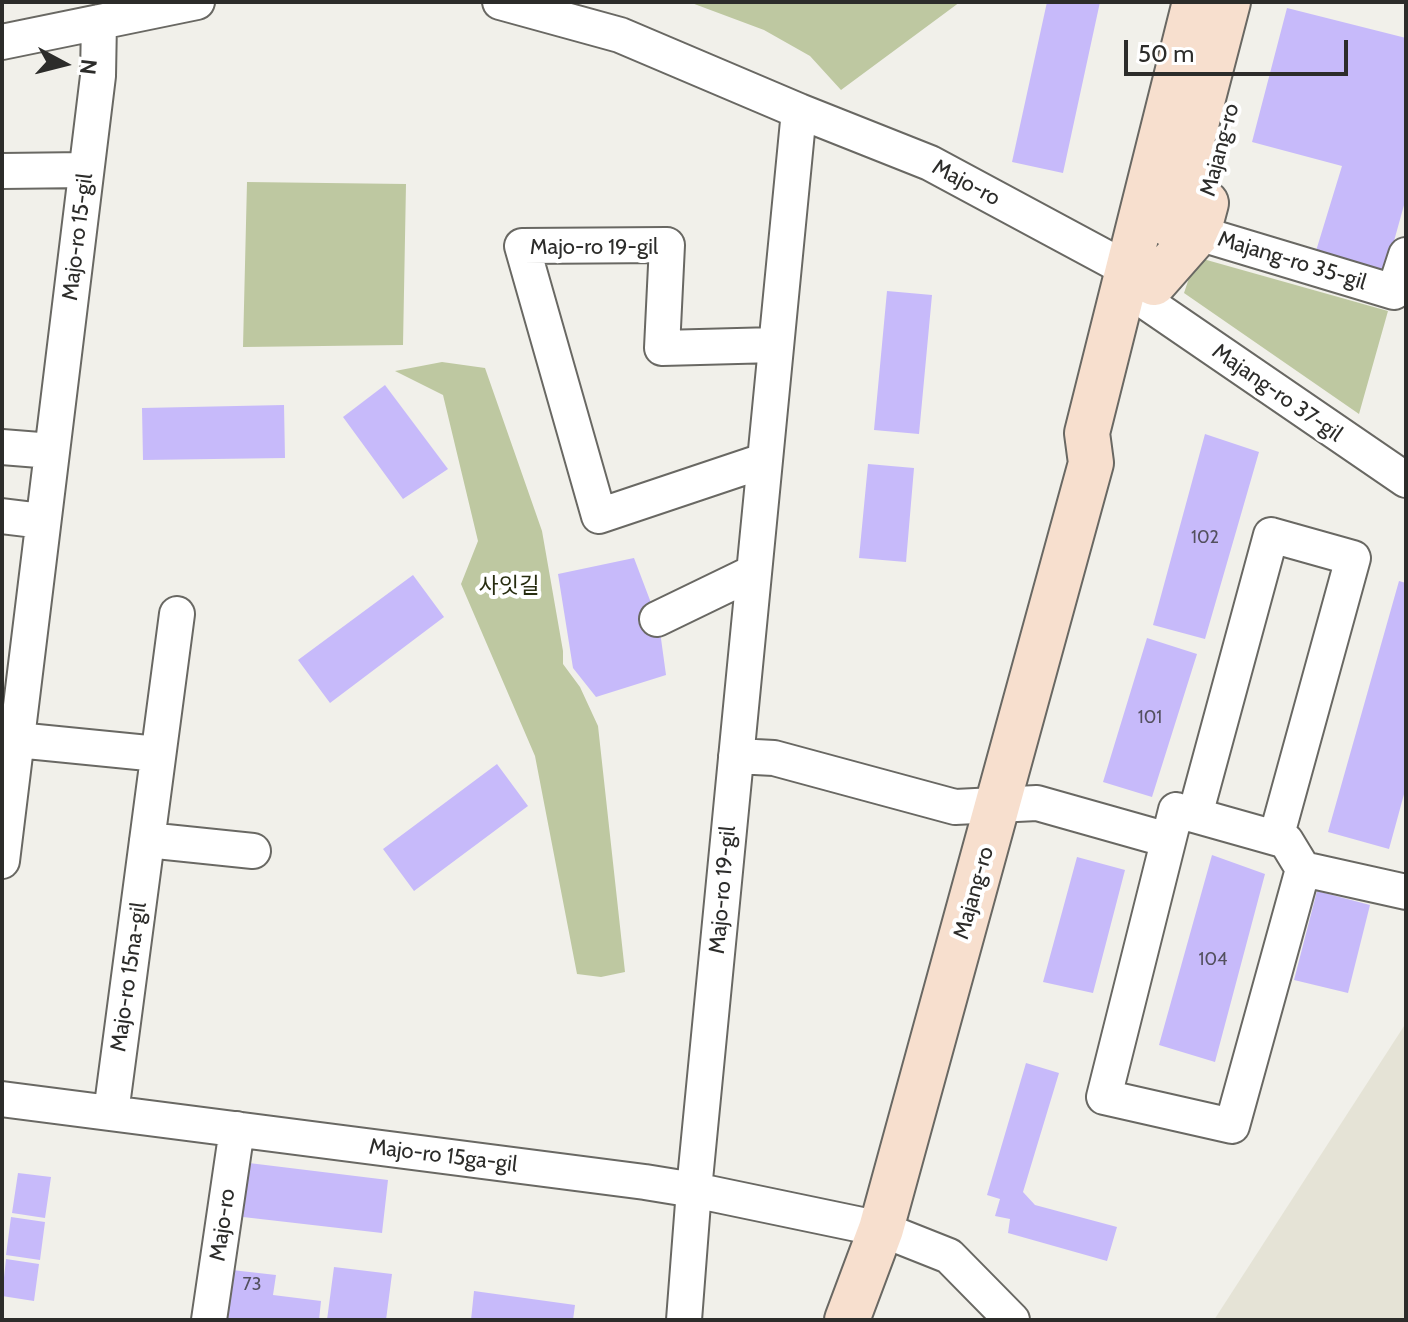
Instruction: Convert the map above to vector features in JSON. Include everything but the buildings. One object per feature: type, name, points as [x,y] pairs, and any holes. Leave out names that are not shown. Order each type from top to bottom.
[{"type":"main road","name":"Majang-ro","points":[[1144,285],[1119,233],[1122,191],[1166,2]]},
{"type":"main road","name":"Majang-ro","points":[[1144,285],[1195,2]]},
{"type":"main road","name":"Majang-ro","points":[[847,1320],[881,1229],[998,807],[1091,463],[1087,433],[1144,285],[1228,2]]},
{"type":"main road","name":"Majang-ro","points":[[1144,285],[1198,233],[1260,2]]},
{"type":"street","points":[[2,42],[197,2]]},
{"type":"street","points":[[500,2],[620,35],[799,111]]},
{"type":"street","name":"Majo-ro 15-gil","points":[[2,861],[17,740],[15,644],[43,521],[98,76],[99,22]]},
{"type":"street","name":"Majo-ro","points":[[799,111],[930,163],[1144,285]]},
{"type":"street","name":"Majo-ro 19-gil","points":[[684,1320],[752,573],[799,111]]},
{"type":"street","points":[[2,171],[86,170]]},
{"type":"street","name":"Majang-ro 35-gil","points":[[1198,233],[1394,292],[1406,255]]},
{"type":"street","name":"Majo-ro 19-gil","points":[[763,461],[599,516],[522,246],[667,245],[662,348],[775,345]]},
{"type":"street","name":"Majang-ro 37-gil","points":[[1144,285],[1406,480]]},
{"type":"street","points":[[2,447],[52,451]]},
{"type":"street","points":[[2,516],[43,521]]},
{"type":"street","points":[[1195,815],[1271,535],[1312,546],[1353,558],[1276,838]]},
{"type":"street","points":[[657,619],[752,573]]},
{"type":"street","name":"Majo-ro 15na-gil","points":[[111,1113],[177,614]]},
{"type":"street","points":[[17,740],[158,754]]},
{"type":"street","points":[[736,756],[774,758],[955,807],[1037,803],[1168,840]]},
{"type":"street","points":[[1303,869],[1232,1126],[1104,1097],[1176,810],[1286,841],[1303,869],[1406,892]]},
{"type":"street","points":[[147,840],[253,851]]},
{"type":"street","name":"Majo-ro 15ga-gil","points":[[2,1099],[694,1190],[881,1229],[949,1256],[1012,1320]]},
{"type":"street","name":"Majo-ro","points":[[209,1320],[237,1129]]},
{"type":"shaded area","points":[[1406,1023],[1406,1320],[1214,1320]]},
{"type":"green space","points":[[689,2],[960,2],[841,90],[810,56],[764,30]]},
{"type":"green space","points":[[247,182],[406,184],[403,345],[243,347]]},
{"type":"green space","points":[[1196,257],[1388,311],[1359,414],[1184,293]]},
{"type":"green space","name":"사잇길","points":[[442,362],[485,368],[542,531],[563,664],[580,687],[598,726],[625,972],[601,977],[577,974],[535,756],[461,584],[478,541],[443,395],[395,371]]}]
